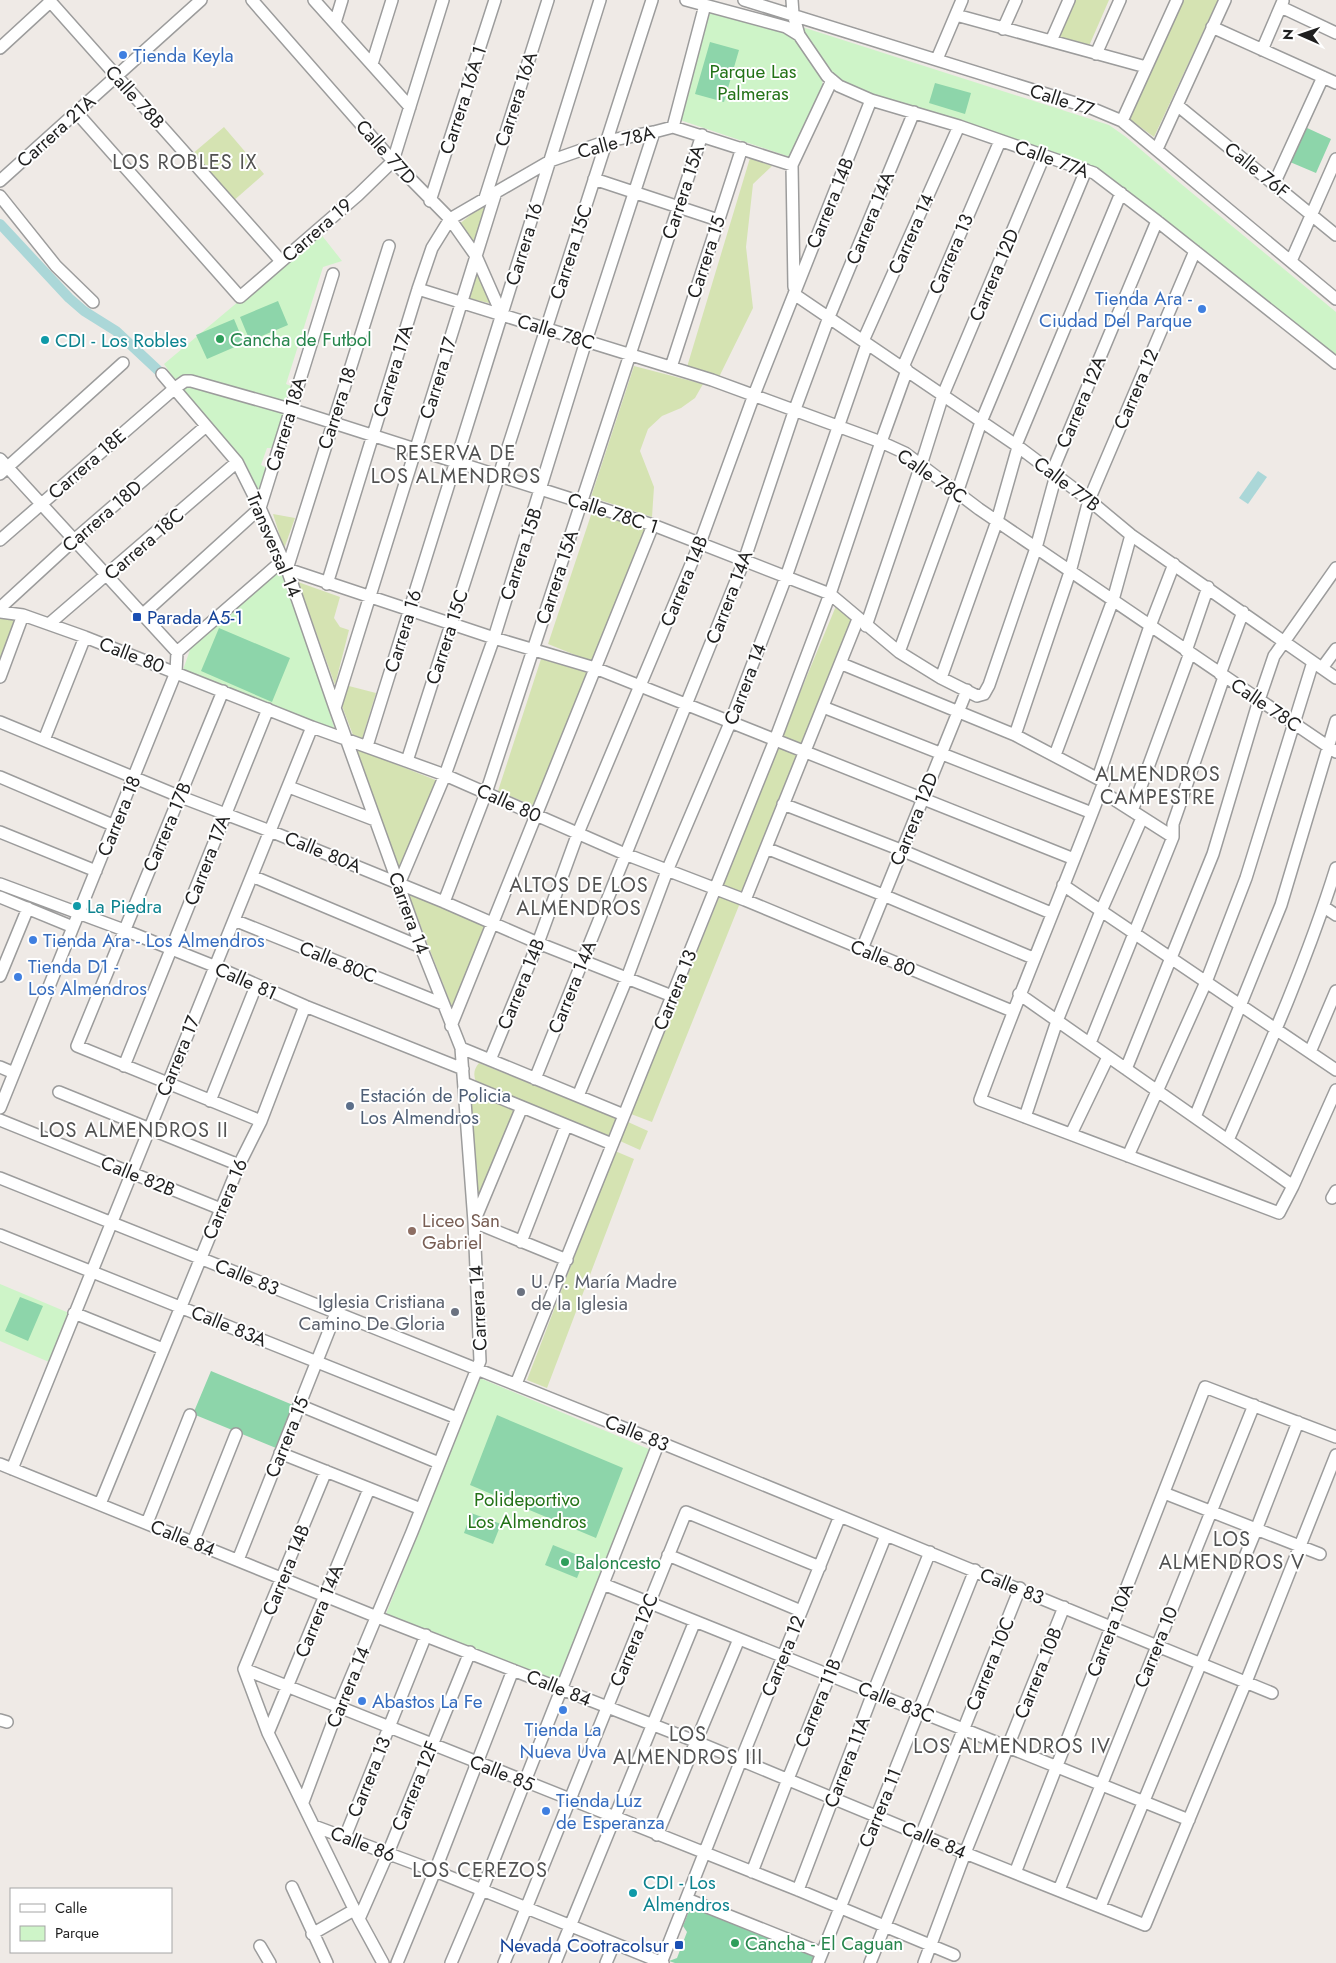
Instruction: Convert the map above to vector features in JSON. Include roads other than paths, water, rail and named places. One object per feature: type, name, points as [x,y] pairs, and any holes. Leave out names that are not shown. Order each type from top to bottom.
[{"type":"street","name":"Carrera 21A","points":[[0,181],[202,0]]},
{"type":"street","name":"Calle 77D","points":[[252,0],[393,161],[450,219],[476,256],[502,315]]},
{"type":"street","points":[[314,0],[410,107]]},
{"type":"street","points":[[335,23],[342,0]]},
{"type":"street","points":[[372,64],[392,0]]},
{"type":"street","points":[[393,161],[443,0]]},
{"type":"street","name":"Carrera 16A 1","points":[[430,200],[495,0]]},
{"type":"street","name":"Carrera 16A","points":[[484,198],[548,0]]},
{"type":"street","name":"Carrera 16","points":[[367,746],[600,0]]},
{"type":"street","name":"Carrera 15C","points":[[407,761],[652,0]]},
{"type":"street","points":[[686,0],[786,27],[800,35]]},
{"type":"street","points":[[738,13],[740,0]]},
{"type":"street","name":"Calle 77","points":[[744,0],[1091,108],[1122,121],[1336,300]]},
{"type":"street","points":[[792,0],[792,14],[800,35]]},
{"type":"street","points":[[937,59],[962,0]]},
{"type":"street","points":[[1003,29],[1016,0]]},
{"type":"street","points":[[1051,41],[1069,0]]},
{"type":"street","points":[[1096,54],[1120,0]]},
{"type":"street","points":[[1122,121],[1177,0]]},
{"type":"street","points":[[1157,149],[1225,0]]},
{"type":"street","name":"Calle 78B","points":[[49,1],[281,261]]},
{"type":"street","points":[[0,48],[49,1]]},
{"type":"street","points":[[1262,50],[1282,3],[1336,33]]},
{"type":"street","points":[[673,127],[705,5]]},
{"type":"street","points":[[956,14],[1003,29],[1146,68]]},
{"type":"street","points":[[1212,27],[1336,83]]},
{"type":"street","name":"Calle 77A","points":[[800,35],[827,76],[839,86],[871,100],[958,126],[1094,173],[1122,193],[1336,363]]},
{"type":"street","points":[[1274,184],[1323,77]]},
{"type":"street","points":[[794,294],[792,165],[832,80]]},
{"type":"street","name":"Carrera 14B","points":[[490,1060],[538,943],[578,834],[700,543],[754,395],[871,100]]},
{"type":"street","name":"Calle 76F","points":[[1177,105],[1336,235]]},
{"type":"street","name":"Carrera 14A","points":[[535,1079],[744,561],[794,409],[829,318],[914,112]]},
{"type":"street","name":"Carrera 19","points":[[77,113],[240,297],[358,195],[393,161]]},
{"type":"street","name":"Carrera 14","points":[[578,1096],[627,978],[666,871],[730,723],[786,577],[865,342],[958,126]]},
{"type":"street","name":"Calle 78A","points":[[450,219],[550,161],[607,141],[673,127],[792,165]]},
{"type":"street","name":"Carrera 15B","points":[[399,884],[445,775],[494,638],[586,341],[654,132]]},
{"type":"street","name":"Carrera 15A","points":[[444,902],[486,793],[702,135]]},
{"type":"street","name":"Carrera 13","points":[[516,1384],[775,740],[830,594],[905,369],[1000,141]]},
{"type":"street","name":"Carrera 15","points":[[671,367],[742,148]]},
{"type":"street","name":"Carrera 12D","points":[[862,623],[921,465],[943,395],[1044,156]]},
{"type":"street","points":[[1291,261],[1336,159]]},
{"type":"street","points":[[899,652],[981,422],[1086,170]]},
{"type":"street","points":[[594,179],[718,220]]},
{"type":"street","name":"Carrera 17","points":[[335,708],[496,192]]},
{"type":"street","points":[[941,678],[997,521],[1017,446],[1122,193]]},
{"type":"street","points":[[0,196],[56,266],[93,302]]},
{"type":"street","name":"Carrera 17A","points":[[327,584],[432,248],[450,219]]},
{"type":"street","name":"Carrera 12A","points":[[967,690],[977,696],[984,694],[989,684],[1036,548],[1054,474],[1157,221]]},
{"type":"street","name":"Carrera 18","points":[[285,564],[389,246]]},
{"type":"street","name":"Carrera 12","points":[[1015,735],[1070,572],[1089,500],[1195,251]]},
{"type":"street","name":"Carrera 18A","points":[[260,508],[333,274]]},
{"type":"street","name":"Calle 78C","points":[[418,290],[671,367],[794,409],[905,453],[957,493],[1070,572],[1332,750]]},
{"type":"street","name":"Calle 77B","points":[[794,294],[1017,446],[1132,535],[1336,678]]},
{"type":"street","points":[[122,364],[2,467],[41,504],[177,652],[285,564],[327,584],[494,638],[595,668],[1074,858]]},
{"type":"street","name":"Transversal 14","points":[[162,374],[237,462],[285,564],[347,739]]},
{"type":"street","name":"Calle 78C 1","points":[[175,388],[185,381],[190,381],[290,409],[653,525],[830,594],[862,623],[899,652],[941,678],[967,690]]},
{"type":"street","name":"Carrera 18E","points":[[0,540],[175,388]]},
{"type":"street","name":"Carrera 18D","points":[[0,608],[74,540],[206,426]]},
{"type":"street","name":"Carrera 18C","points":[[49,624],[237,462]]},
{"type":"street","points":[[142,615],[260,508]]},
{"type":"street","points":[[452,1026],[653,525]]},
{"type":"street","points":[[1055,755],[1113,600],[1132,535]]},
{"type":"street","points":[[1098,778],[1150,626],[1174,564]]},
{"type":"street","points":[[1126,1069],[1212,854],[1274,656],[1336,568]]},
{"type":"street","points":[[1132,811],[1188,652],[1208,587]]},
{"type":"street","name":"Calle 80","points":[[0,612],[23,616],[85,637],[312,727],[445,775],[625,854],[745,900],[1012,1011]]},
{"type":"street","points":[[1090,1043],[1173,837],[1173,824],[1244,612]]},
{"type":"street","points":[[0,677],[23,616]]},
{"type":"street","points":[[745,900],[823,707],[862,623]]},
{"type":"street","points":[[44,740],[85,637]]},
{"type":"street","points":[[1128,1156],[1206,982],[1246,878],[1294,724],[1318,665],[1336,649]]},
{"type":"street","name":"Carrera 18","points":[[0,1108],[176,672],[177,652]]},
{"type":"street","points":[[842,664],[1015,735],[1104,782],[1012,1011],[980,1100],[1279,1214],[1336,1090]]},
{"type":"street","name":"Carrera 12D","points":[[862,949],[967,690]]},
{"type":"street","name":"Carrera 17B","points":[[124,1066],[77,1046],[223,691]]},
{"type":"street","points":[[823,707],[1092,814]]},
{"type":"street","name":"Carrera 17A","points":[[124,1066],[268,709]]},
{"type":"street","points":[[1195,1117],[1281,905],[1332,750],[1336,721]]},
{"type":"street","name":"Calle 80A","points":[[0,722],[180,797],[270,831],[444,902],[582,961],[672,996]]},
{"type":"street","name":"Carrera 17","points":[[12,1469],[312,727]]},
{"type":"street","name":"Carrera 14","points":[[303,1802],[339,1706],[377,1617],[480,1361],[474,1222],[461,1048],[421,947],[347,739]]},
{"type":"street","points":[[0,777],[115,826]]},
{"type":"street","points":[[289,787],[375,820]]},
{"type":"street","points":[[1101,791],[1173,837]]},
{"type":"street","points":[[783,804],[901,850],[1051,913]]},
{"type":"street","points":[[1024,1116],[1057,1021],[1101,911],[1142,818]]},
{"type":"street","points":[[0,832],[96,872]]},
{"type":"street","points":[[766,848],[1033,958]]},
{"type":"street","points":[[1228,1140],[1276,1030],[1324,907],[1336,870]]},
{"type":"street","points":[[252,876],[421,947]]},
{"type":"street","name":"Calle 81","points":[[0,884],[124,930],[214,966],[256,986],[463,1069]]},
{"type":"street","points":[[1063,885],[1336,1070]]},
{"type":"street","points":[[0,897],[73,927]]},
{"type":"street","points":[[1324,907],[1336,915]]},
{"type":"street","points":[[0,976],[28,908]]},
{"type":"street","name":"Calle 80C","points":[[234,920],[443,1004]]},
{"type":"street","points":[[210,1101],[256,986]]},
{"type":"street","points":[[1310,1052],[1336,991]]},
{"type":"street","points":[[1019,994],[1293,1186]]},
{"type":"street","name":"Carrera 16","points":[[100,1504],[239,1165],[261,1121],[305,1006]]},
{"type":"street","points":[[461,1048],[624,1115]]},
{"type":"street","points":[[1072,1134],[1108,1056]]},
{"type":"street","points":[[124,1066],[261,1121]]},
{"type":"street","points":[[0,1067],[14,1073]]},
{"type":"street","points":[[464,1083],[612,1144]]},
{"type":"street","points":[[59,1092],[148,1130],[239,1165]]},
{"type":"street","points":[[522,1107],[474,1222],[567,1260]]},
{"type":"street","name":"Calle 82B","points":[[0,1120],[130,1174],[221,1209]]},
{"type":"street","points":[[521,1242],[566,1126]]},
{"type":"street","name":"Calle 83","points":[[0,1178],[1020,1588],[1272,1693]]},
{"type":"street","name":"Calle 83A","points":[[0,1235],[457,1418]]},
{"type":"street","points":[[74,1312],[163,1349]]},
{"type":"street","name":"Carrera 15","points":[[238,1560],[336,1313]]},
{"type":"street","name":"Carrera 10A","points":[[1015,1873],[1205,1387],[1254,1405]]},
{"type":"street","points":[[299,1405],[439,1464]]},
{"type":"street","points":[[1254,1405],[1336,1437]]},
{"type":"street","name":"Carrera 10","points":[[1058,1890],[1254,1405]]},
{"type":"street","points":[[146,1523],[190,1414]]},
{"type":"street","points":[[1100,1907],[1256,1530],[1298,1422]]},
{"type":"street","points":[[193,1542],[236,1434]]},
{"type":"street","points":[[451,1963],[482,1890],[659,1442]]},
{"type":"street","points":[[280,1453],[421,1509]]},
{"type":"street","points":[[1190,1820],[1336,1456]]},
{"type":"street","name":"Calle 84","points":[[0,1464],[377,1617],[697,1742],[965,1854],[1145,1925],[1190,1820]]},
{"type":"street","name":"Carrera 14B","points":[[244,1669],[326,1471]]},
{"type":"street","name":"Carrera 14A","points":[[268,1733],[370,1489]]},
{"type":"street","points":[[1164,1492],[1320,1554]]},
{"type":"street","name":"Carrera 12C","points":[[504,1963],[686,1512],[820,1567]]},
{"type":"street","name":"Carrera 12","points":[[662,1963],[741,1760],[840,1516]]},
{"type":"street","name":"Carrera 11B","points":[[752,1872],[886,1535]]},
{"type":"street","name":"Carrera 11A","points":[[798,1890],[873,1693],[930,1552]]},
{"type":"street","points":[[668,1555],[801,1611]]},
{"type":"street","name":"Carrera 11","points":[[820,1958],[975,1570]]},
{"type":"street","name":"Calle 83C","points":[[603,1584],[1190,1820]]},
{"type":"street","name":"Carrera 10C","points":[[870,1963],[1020,1588]]},
{"type":"street","name":"Carrera 10B","points":[[924,1963],[965,1854],[1064,1607]]},
{"type":"street","points":[[555,1963],[654,1726],[695,1621]]},
{"type":"street","name":"Carrera 13","points":[[345,1837],[426,1635]]},
{"type":"street","points":[[657,1834],[739,1639]]},
{"type":"street","name":"Carrera 12F","points":[[357,1915],[388,1853],[470,1652]]},
{"type":"street","points":[[244,1669],[268,1733],[357,1915],[383,1963]]},
{"type":"street","name":"Calle 85","points":[[244,1669],[841,1907],[954,1955]]},
{"type":"street","points":[[397,1963],[514,1670]]},
{"type":"street","name":"Calle 86","points":[[314,1826],[435,1871],[662,1963]]},
{"type":"street","points":[[292,1887],[327,1963]]},
{"type":"street","points":[[687,1899],[820,1958]]},
{"type":"street","points":[[312,1934],[357,1915]]},
{"type":"street","points":[[606,1963],[614,1944]]},
{"type":"street","points":[[260,1946],[270,1963]]},
{"type":"water","points":[[1258,471],[1267,477],[1248,504],[1239,498]]},
{"type":"waterway","points":[[0,224],[69,298],[84,311],[116,331],[162,374]]},
{"type":"place","name":"Tienda Keyla","points":[[123,55]]},
{"type":"place","name":"Tienda Ara - Ciudad Del Parque","points":[[1202,309]]},
{"type":"place","name":"Cancha de Futbol","points":[[220,339]]},
{"type":"place","name":"CDI - Los Robles","points":[[45,340]]},
{"type":"place","name":"Parada A5-1","points":[[137,617]]},
{"type":"place","name":"La Piedra","points":[[77,906]]},
{"type":"place","name":"Tienda Ara - Los Almendros","points":[[33,940]]},
{"type":"place","name":"Tienda D1 - Los Almendros","points":[[18,977]]},
{"type":"place","name":"Estación de Policia Los Almendros","points":[[350,1106]]},
{"type":"place","name":"Liceo San Gabriel","points":[[412,1231]]},
{"type":"place","name":"U. P. María Madre de la Iglesia","points":[[521,1292]]},
{"type":"place","name":"Iglesia Cristiana Camino De Gloria","points":[[455,1312]]},
{"type":"place","name":"Baloncesto","points":[[565,1562]]},
{"type":"place","name":"Abastos La Fe","points":[[362,1701]]},
{"type":"place","name":"Tienda La Nueva Uva","points":[[563,1710]]},
{"type":"place","name":"Tienda Luz de Esperanza","points":[[546,1811]]},
{"type":"place","name":"CDI - Los Almendros","points":[[633,1893]]},
{"type":"place","name":"Cancha - El Caguan","points":[[735,1943]]},
{"type":"place","name":"Nevada Cootracolsur","points":[[679,1945]]},
{"type":"district","name":"LOS ROBLES IX","points":[[185,162]]},
{"type":"district","name":"RESERVA DE LOS ALMENDROS","points":[[456,464]]},
{"type":"district","name":"ALMENDROS CAMPESTRE","points":[[1158,786]]},
{"type":"district","name":"ALTOS DE LOS ALMENDROS","points":[[579,896]]},
{"type":"district","name":"LOS ALMENDROS II","points":[[134,1130]]},
{"type":"district","name":"LOS ALMENDROS V","points":[[1232,1550]]},
{"type":"district","name":"LOS ALMENDROS III","points":[[688,1746]]},
{"type":"district","name":"LOS ALMENDROS IV","points":[[1012,1746]]},
{"type":"district","name":"LOS CEREZOS","points":[[480,1870]]},
{"type":"park label","name":"Parque Las Palmeras","points":[[753,82]]},
{"type":"park label","name":"Polideportivo Los Almendros","points":[[527,1510]]}]
